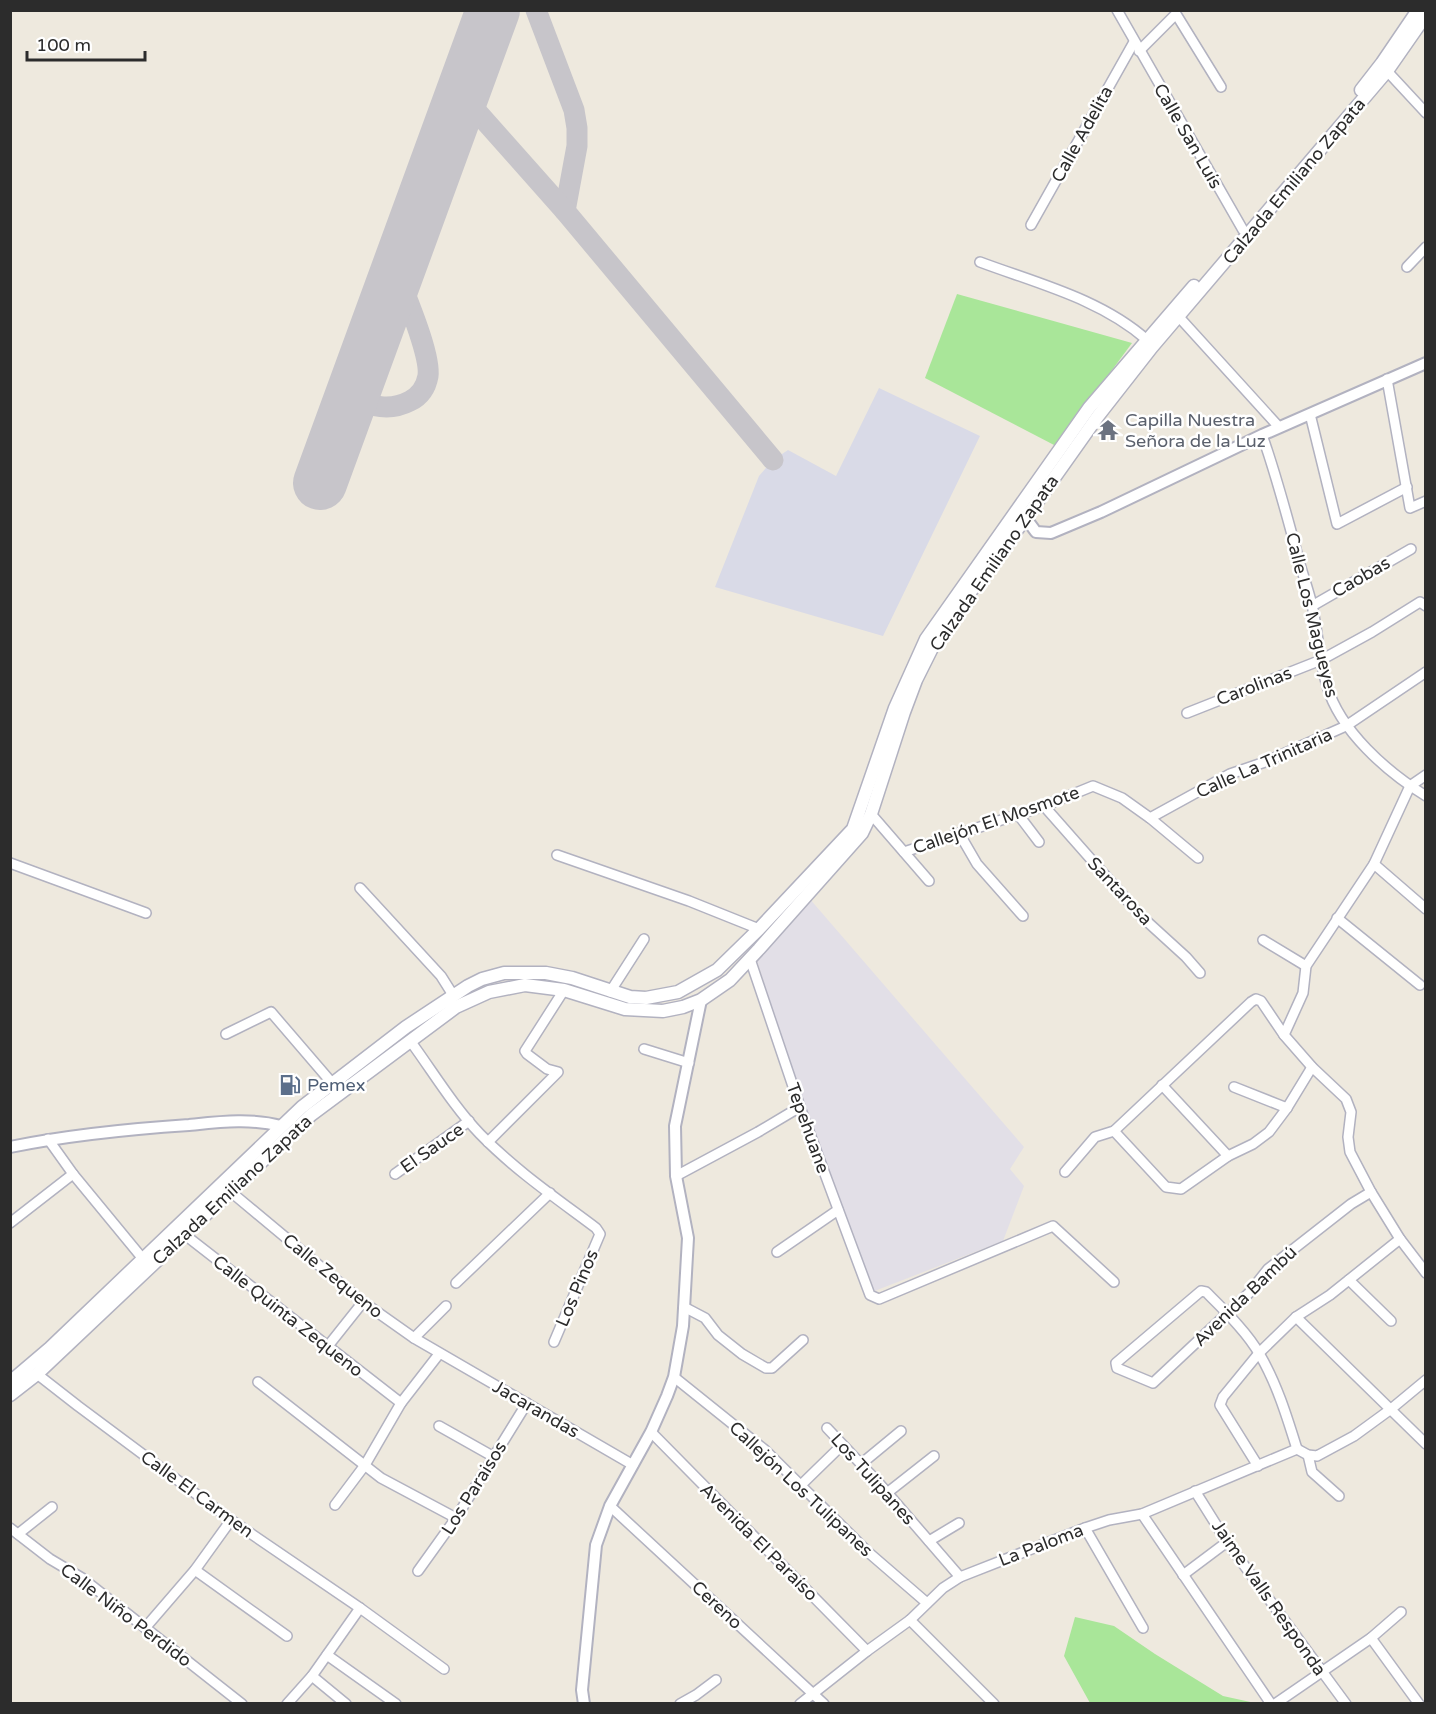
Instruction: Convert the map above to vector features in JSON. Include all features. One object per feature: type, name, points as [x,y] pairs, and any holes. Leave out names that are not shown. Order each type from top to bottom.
[{"type":"main road","name":"Calzada Emiliano Zapata","points":[[10,1395],[38,1374],[181,1231],[281,1126],[332,1083],[453,995],[482,979],[504,973],[527,972],[572,978],[630,998],[646,998],[678,992],[717,970],[759,929],[853,829],[895,708],[926,639],[1089,408],[1147,340],[1232,248],[1362,95],[1418,10]]},
{"type":"main road","name":"Calzada Emiliano Zapata","points":[[10,1382],[50,1348],[143,1259],[231,1192],[311,1115],[456,1007],[489,992],[525,985],[564,990],[625,1009],[663,1011],[701,1000],[730,980],[862,833],[871,814],[904,712],[934,644],[947,623],[1098,416],[1152,346],[1179,317],[1232,248],[1243,230],[1362,95],[1387,72],[1425,15]]},
{"type":"main road","points":[[678,992],[677,1000],[683,1007]]},
{"type":"street","points":[[1120,15],[1130,10]]},
{"type":"street","points":[[1139,51],[1176,14],[1221,87]]},
{"type":"street","name":"Calle San Luís","points":[[1120,15],[1243,230]]},
{"type":"street","name":"Calle Adelita","points":[[1031,225],[1134,42]]},
{"type":"street","points":[[1387,72],[1425,113]]},
{"type":"street","points":[[1407,267],[1425,247]]},
{"type":"street","points":[[980,262],[1093,306],[1119,319],[1147,340]]},
{"type":"street","points":[[1179,317],[1279,428]]},
{"type":"street","points":[[1019,507],[1036,532],[1051,533],[1101,512],[1262,435],[1425,363]]},
{"type":"street","points":[[1387,380],[1410,508],[1425,501]]},
{"type":"street","points":[[1310,414],[1337,524],[1407,487]]},
{"type":"street","name":"Calle Los Magueyes","points":[[1262,435],[1278,482],[1312,606],[1328,689],[1346,726],[1377,758],[1425,796]]},
{"type":"street","name":"Caobas","points":[[1312,606],[1411,549]]},
{"type":"street","name":"Carolinas","points":[[1187,712],[1321,660],[1420,602],[1425,606]]},
{"type":"street","name":"Calle La Trinitaria","points":[[1150,818],[1230,774],[1265,762],[1346,726],[1425,672]]},
{"type":"street","points":[[1284,1035],[1303,993],[1306,966],[1374,864],[1410,786],[1425,775]]},
{"type":"street","name":"Callejón El Mosmote","points":[[904,852],[1044,806],[1093,786],[1122,798],[1150,818]]},
{"type":"street","name":"Santarosa","points":[[1044,806],[1141,916],[1200,973]]},
{"type":"street","points":[[1017,813],[1039,842]]},
{"type":"street","points":[[871,814],[929,881]]},
{"type":"street","points":[[1150,818],[1198,858]]},
{"type":"street","points":[[959,833],[977,864],[1023,916]]},
{"type":"street","points":[[557,855],[689,901],[759,929]]},
{"type":"street","points":[[10,863],[146,913]]},
{"type":"street","points":[[1374,864],[1425,909]]},
{"type":"street","points":[[360,888],[441,976],[453,995]]},
{"type":"street","points":[[1337,918],[1420,985]]},
{"type":"street","points":[[610,992],[644,939]]},
{"type":"street","points":[[1263,940],[1306,966]]},
{"type":"street","name":"Tepehuane","points":[[750,959],[800,1107],[870,1295],[879,1299],[1053,1226],[1114,1282]]},
{"type":"street","points":[[488,1142],[558,1072],[547,1069],[525,1051],[564,990]]},
{"type":"street","points":[[1065,1172],[1095,1137],[1114,1131],[1256,999],[1261,1000],[1284,1035],[1312,1067],[1346,1099],[1351,1112],[1348,1137],[1350,1152],[1400,1239],[1425,1273]]},
{"type":"street","points":[[584,1704],[582,1690],[596,1545],[610,1506],[651,1432],[674,1377],[683,1326],[688,1238],[676,1176],[675,1125],[701,1000]]},
{"type":"street","points":[[226,1034],[271,1012],[332,1083]]},
{"type":"street","points":[[411,1042],[469,1121],[488,1142],[550,1193],[456,1283]]},
{"type":"street","points":[[644,1049],[689,1063]]},
{"type":"street","points":[[1114,1131],[1166,1187],[1181,1190],[1228,1156],[1253,1144],[1269,1132],[1312,1067]]},
{"type":"street","points":[[1162,1085],[1228,1156]]},
{"type":"street","points":[[1234,1087],[1287,1108]]},
{"type":"street","points":[[676,1176],[800,1107]]},
{"type":"street","name":"El Sauce","points":[[395,1174],[469,1121]]},
{"type":"street","points":[[10,1148],[48,1139],[134,1128],[227,1122],[252,1122],[281,1126]]},
{"type":"street","points":[[48,1139],[73,1174],[143,1259]]},
{"type":"street","points":[[10,1223],[73,1174]]},
{"type":"street","name":"Calle Zequeno","points":[[231,1192],[363,1302],[439,1354]]},
{"type":"street","name":"Avenida Bambú","points":[[1228,1314],[1206,1292],[1201,1291],[1116,1363],[1117,1368],[1153,1383],[1228,1314],[1268,1269],[1343,1210],[1371,1192]]},
{"type":"street","name":"Los Pinos","points":[[550,1193],[596,1228],[600,1234],[554,1342]]},
{"type":"street","points":[[777,1252],[838,1210]]},
{"type":"street","name":"Calle Quinta Zequeno","points":[[181,1231],[401,1403]]},
{"type":"street","points":[[1258,1466],[1220,1405],[1220,1401],[1259,1353],[1296,1317],[1349,1280],[1400,1239]]},
{"type":"street","points":[[1349,1280],[1391,1321]]},
{"type":"street","points":[[328,1346],[363,1302]]},
{"type":"street","points":[[414,1338],[446,1306]]},
{"type":"street","points":[[684,1308],[705,1318],[725,1341],[752,1361],[769,1369],[803,1340]]},
{"type":"street","points":[[1228,1314],[1259,1353],[1281,1396],[1297,1449],[1308,1455],[1317,1456],[1354,1436],[1425,1380]]},
{"type":"street","points":[[1296,1317],[1425,1444]]},
{"type":"street","points":[[335,1505],[365,1465],[401,1403],[439,1354]]},
{"type":"street","name":"Jacarandas","points":[[439,1354],[633,1465]]},
{"type":"street","name":"Calle El Carmen","points":[[38,1374],[231,1520],[360,1608],[444,1669]]},
{"type":"street","name":"Callejón Los Tulipanes","points":[[674,1377],[765,1450],[868,1551],[927,1603]]},
{"type":"street","points":[[258,1383],[381,1478],[456,1518]]},
{"type":"street","name":"Los Paraisos","points":[[418,1571],[456,1518],[527,1403]]},
{"type":"street","points":[[439,1426],[494,1457]]},
{"type":"street","name":"Los Tulipanes","points":[[827,1428],[960,1577]]},
{"type":"street","points":[[861,1464],[901,1431]]},
{"type":"street","name":"Avenida El Paraíso","points":[[651,1432],[867,1651]]},
{"type":"street","points":[[801,1485],[842,1445]]},
{"type":"street","name":"La Paloma","points":[[800,1704],[910,1620],[943,1588],[960,1577],[1085,1528],[1109,1520],[1142,1514],[1297,1449]]},
{"type":"street","points":[[887,1493],[934,1455]]},
{"type":"street","points":[[1308,1455],[1312,1472],[1339,1496]]},
{"type":"street","name":"Jaime Valls Responda","points":[[1195,1491],[1227,1542],[1346,1704]]},
{"type":"street","name":"Cereno","points":[[610,1506],[824,1704]]},
{"type":"street","points":[[14,1531],[52,1507]]},
{"type":"street","points":[[1142,1514],[1273,1704],[1371,1638],[1401,1611]]},
{"type":"street","points":[[145,1628],[195,1570],[231,1520]]},
{"type":"street","points":[[929,1541],[959,1523]]},
{"type":"street","points":[[1085,1528],[1143,1628]]},
{"type":"street","name":"Calle Niño Perdido","points":[[14,1531],[50,1559],[82,1578],[242,1704]]},
{"type":"street","points":[[1183,1575],[1227,1542]]},
{"type":"street","points":[[195,1570],[287,1636]]},
{"type":"street","points":[[288,1704],[312,1676],[360,1608]]},
{"type":"street","points":[[910,1620],[993,1704]]},
{"type":"street","points":[[1371,1638],[1419,1704]]},
{"type":"street","points":[[327,1655],[396,1704]]},
{"type":"street","points":[[312,1676],[346,1704]]},
{"type":"street","points":[[680,1704],[716,1680]]},
{"type":"shaded area","points":[[879,388],[980,436],[883,636],[715,587],[759,476],[773,460],[788,450],[836,476]]},
{"type":"shaded area","points":[[809,898],[1024,1147],[1010,1169],[1024,1186],[1003,1241],[872,1292],[803,1107],[756,957]]},
{"type":"green space","points":[[957,294],[1132,343],[1056,446],[925,378]]},
{"type":"green space","points":[[1075,1617],[1114,1626],[1223,1696],[1255,1703],[1090,1703],[1064,1656]]},
{"type":"taxiway","points":[[536,10],[574,110],[577,128],[577,146],[565,211]]},
{"type":"taxiway","points":[[462,95],[565,211],[773,460]]},
{"type":"taxiway","points":[[352,398],[374,405],[395,406],[414,399],[426,384],[428,376],[426,354],[397,273]]},
{"type":"runway","points":[[320,483],[493,10]]},
{"type":"place","name":"Capilla Nuestra Señora de la Luz","points":[[1108,430]]},
{"type":"place","name":"Pemex","points":[[290,1085]]}]
